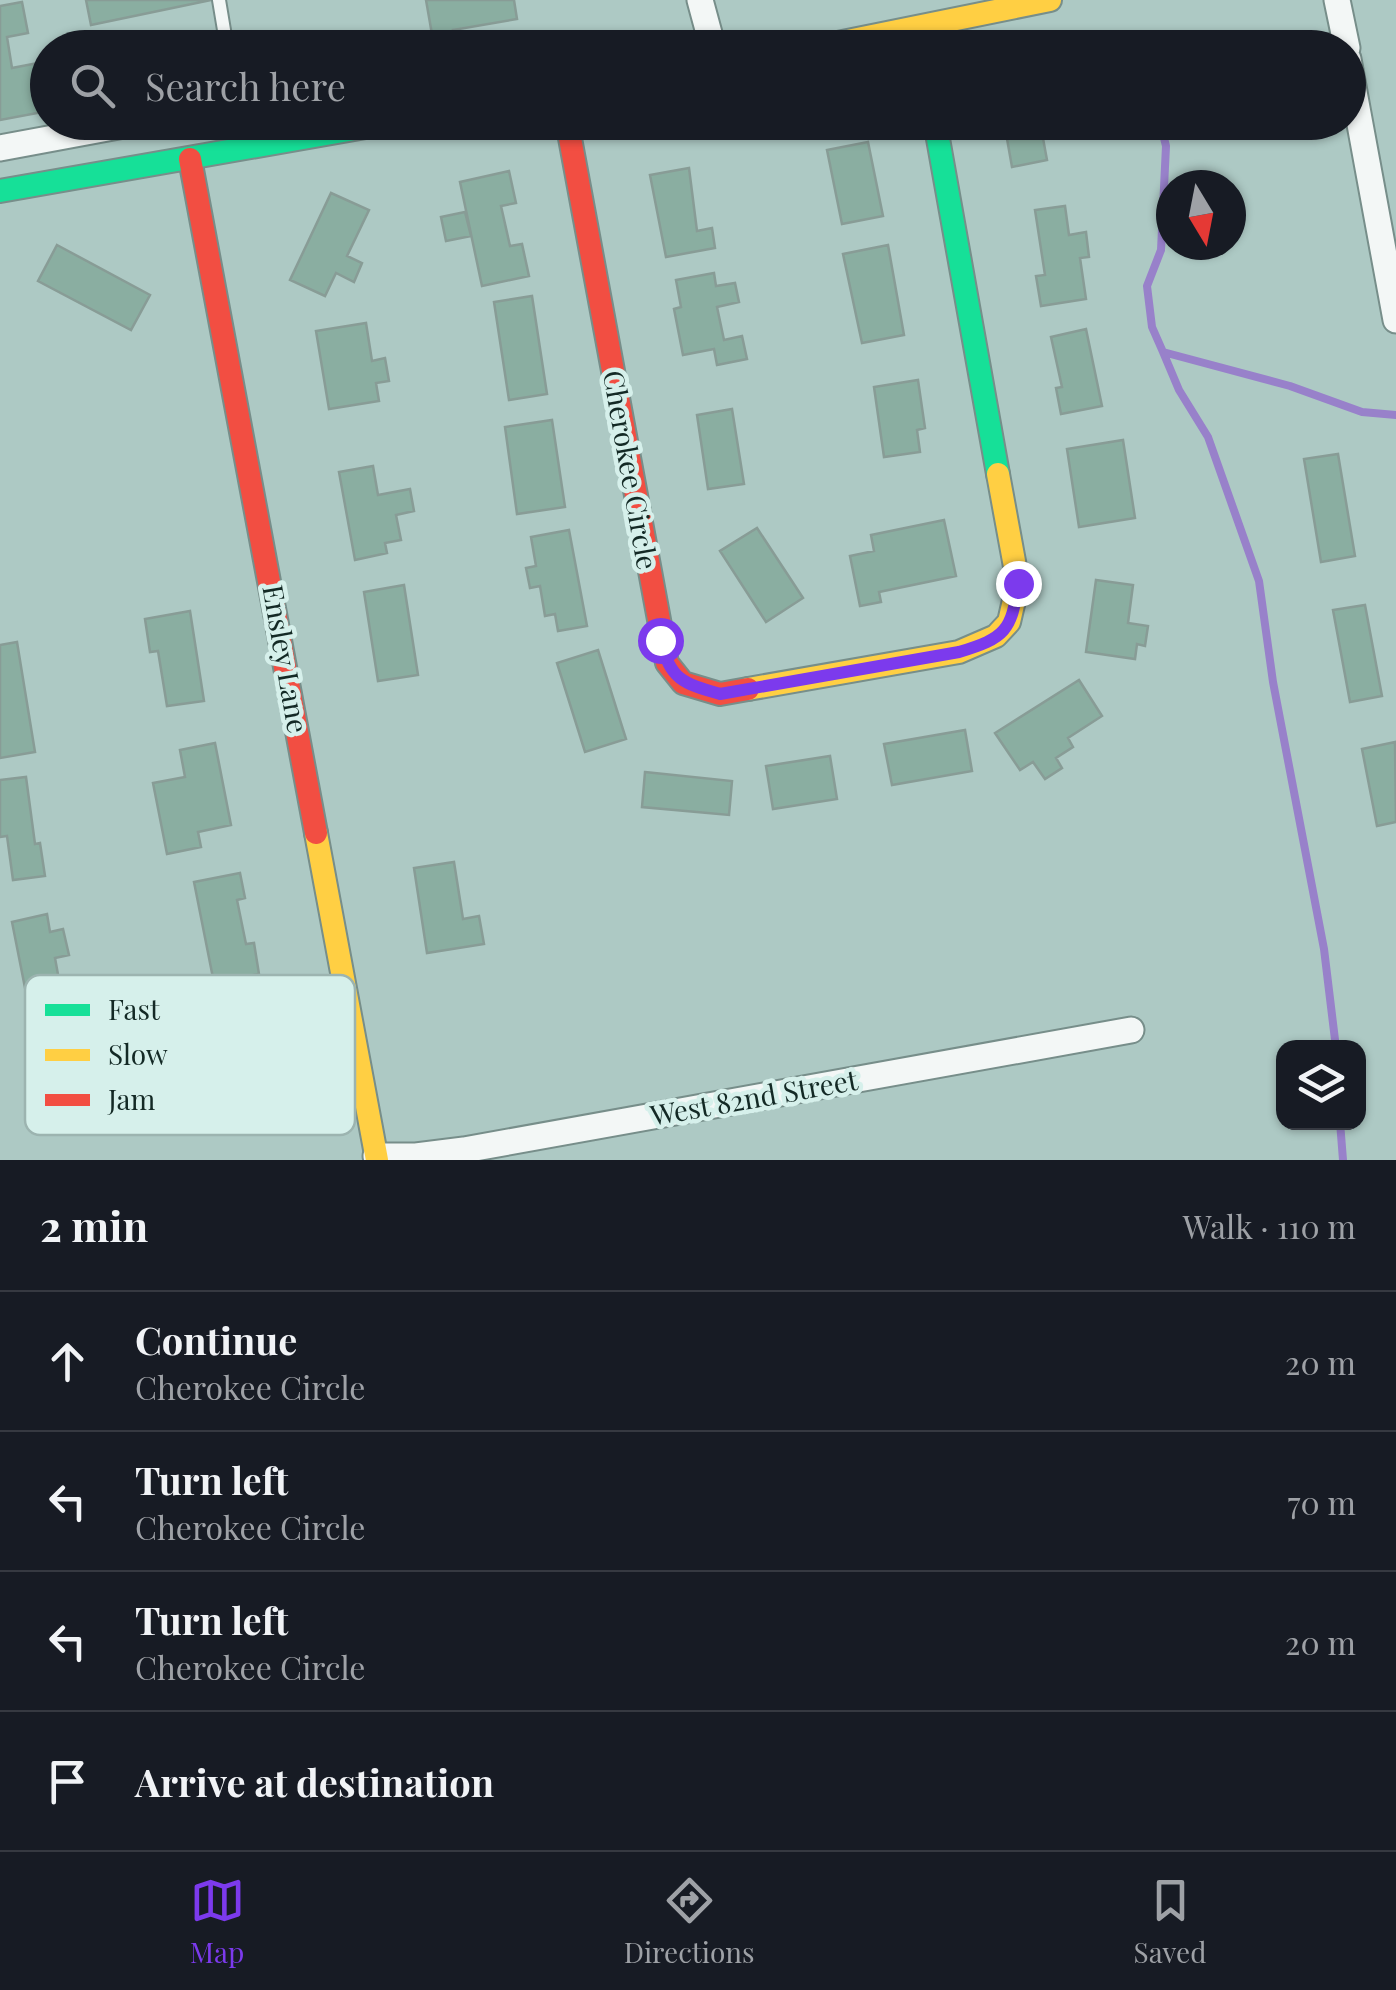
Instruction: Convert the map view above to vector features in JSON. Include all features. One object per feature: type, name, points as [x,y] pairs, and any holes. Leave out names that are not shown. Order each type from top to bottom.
[{"type":"street","points":[[700,0],[708,30]]},
{"type":"street","points":[[947,30],[1050,0]]},
{"type":"street","points":[[1338,0],[1343,30]]},
{"type":"street","points":[[1366,135],[1387,224],[1396,320]]},
{"type":"street","points":[[0,148],[43,140]]},
{"type":"street","points":[[0,192],[294,140]]},
{"type":"street","name":"Cherokee Circle","points":[[570,140],[660,640],[667,663],[683,683],[720,694],[959,652],[993,641],[1014,617],[1018,583],[938,140]]},
{"type":"street","name":"Ensley Lane","points":[[190,158],[343,975]]},
{"type":"street","name":"West 82nd Street","points":[[377,1158],[464,1150],[1131,1030]]},
{"type":"street","name":"Ensley Lane","points":[[355,1040],[377,1158]]},
{"type":"lane","points":[[219,0],[225,30]]},
{"type":"lane","points":[[243,140],[244,149]]},
{"type":"building","points":[[86,0],[211,0],[91,25]]},
{"type":"building","points":[[426,0],[514,0],[517,19],[431,30]]},
{"type":"building","points":[[22,2],[28,33],[7,37],[12,68],[30,64],[30,114],[0,120],[0,6]]},
{"type":"building","points":[[1007,140],[1043,140],[1047,160],[1012,167]]},
{"type":"building","points":[[868,142],[883,216],[842,224],[827,150]]},
{"type":"building","points":[[689,168],[697,231],[712,228],[715,248],[666,257],[650,175]]},
{"type":"building","points":[[509,171],[516,203],[501,206],[510,246],[522,244],[529,276],[482,286],[460,182]]},
{"type":"building","points":[[331,193],[369,210],[347,256],[362,263],[354,282],[336,273],[325,296],[290,280]]},
{"type":"building","points":[[1065,206],[1069,235],[1086,232],[1089,257],[1080,258],[1086,299],[1041,306],[1036,276],[1045,275],[1035,210]]},
{"type":"building","points":[[465,212],[471,236],[446,241],[441,217]]},
{"type":"building","points":[[57,245],[150,295],[131,330],[38,281]]},
{"type":"building","points":[[888,245],[904,335],[862,343],[843,254]]},
{"type":"building","points":[[714,273],[716,286],[735,283],[739,302],[717,307],[724,340],[742,336],[747,359],[717,365],[714,349],[683,355],[674,309],[681,307],[676,280]]},
{"type":"building","points":[[532,296],[547,394],[509,400],[494,302]]},
{"type":"building","points":[[366,323],[372,361],[385,358],[389,381],[376,383],[379,401],[329,409],[316,331]]},
{"type":"building","points":[[1086,329],[1102,406],[1061,414],[1056,388],[1062,387],[1051,337]]},
{"type":"building","points":[[918,380],[925,428],[917,430],[920,452],[884,457],[874,387]]},
{"type":"building","points":[[732,409],[744,484],[708,489],[697,415]]},
{"type":"building","points":[[552,420],[565,507],[517,514],[505,427]]},
{"type":"building","points":[[1123,440],[1135,518],[1079,527],[1067,449]]},
{"type":"building","points":[[1338,454],[1355,556],[1321,562],[1304,459]]},
{"type":"building","points":[[373,466],[378,495],[410,489],[414,511],[396,515],[401,540],[385,543],[387,553],[355,560],[339,472]]},
{"type":"building","points":[[944,520],[956,576],[879,592],[881,602],[860,606],[850,556],[874,551],[871,535]]},
{"type":"building","points":[[757,528],[803,598],[766,622],[720,551]]},
{"type":"building","points":[[569,530],[587,626],[558,631],[555,614],[545,616],[540,586],[530,588],[526,568],[536,566],[531,537]]},
{"type":"building","points":[[1096,580],[1133,585],[1128,623],[1148,626],[1145,646],[1137,644],[1135,659],[1086,652]]},
{"type":"building","points":[[404,585],[418,675],[378,681],[364,592]]},
{"type":"building","points":[[1365,605],[1382,696],[1350,702],[1333,610]]},
{"type":"building","points":[[190,611],[204,701],[167,706],[158,651],[150,652],[145,619]]},
{"type":"building","points":[[17,642],[35,752],[0,758],[0,645]]},
{"type":"building","points":[[598,650],[626,739],[585,752],[557,663]]},
{"type":"building","points":[[1079,680],[1102,716],[1068,738],[1073,747],[1056,758],[1062,768],[1045,779],[1033,762],[1020,770],[995,733]]},
{"type":"building","points":[[965,730],[972,771],[892,785],[884,744]]},
{"type":"building","points":[[1395,742],[1396,822],[1377,826],[1362,749]]},
{"type":"building","points":[[215,743],[231,825],[198,832],[201,847],[167,854],[153,783],[185,777],[180,750]]},
{"type":"building","points":[[830,756],[837,799],[773,809],[766,766]]},
{"type":"building","points":[[645,772],[732,781],[729,815],[642,807]]},
{"type":"building","points":[[26,777],[35,844],[40,843],[45,876],[13,880],[7,836],[0,837],[0,780]]},
{"type":"building","points":[[454,862],[463,919],[479,916],[484,944],[427,953],[414,868]]},
{"type":"building","points":[[240,873],[245,898],[237,900],[246,944],[254,943],[259,974],[212,975],[194,882]]},
{"type":"building","points":[[47,914],[50,932],[63,929],[69,955],[55,958],[58,975],[25,975],[25,988],[12,922]]},
{"type":"waterway","points":[[1164,140],[1161,250],[1147,286],[1152,327],[1163,352],[1290,386],[1362,412],[1396,415]]},
{"type":"waterway","points":[[1163,352],[1179,390],[1208,437],[1259,581],[1273,682],[1324,949],[1335,1040]]},
{"type":"waterway","points":[[1341,1130],[1343,1160]]},
{"type":"traffic: fast","points":[[0,191],[291,140]]},
{"type":"traffic: fast","points":[[938,140],[998,474]]},
{"type":"traffic: slow","points":[[902,30],[1050,0]]},
{"type":"traffic: slow","points":[[748,689],[959,652],[996,636],[1009,622],[1018,583],[998,474]]},
{"type":"traffic: slow","points":[[316,833],[342,975]]},
{"type":"traffic: slow","points":[[355,1042],[377,1160]]},
{"type":"traffic: jam","points":[[570,140],[667,663],[683,683],[720,694],[748,689]]},
{"type":"traffic: jam","points":[[190,159],[316,833]]},
{"type":"route","points":[[660,640],[667,663],[683,683],[720,694],[959,652],[993,641],[1014,617],[1018,583]]}]
